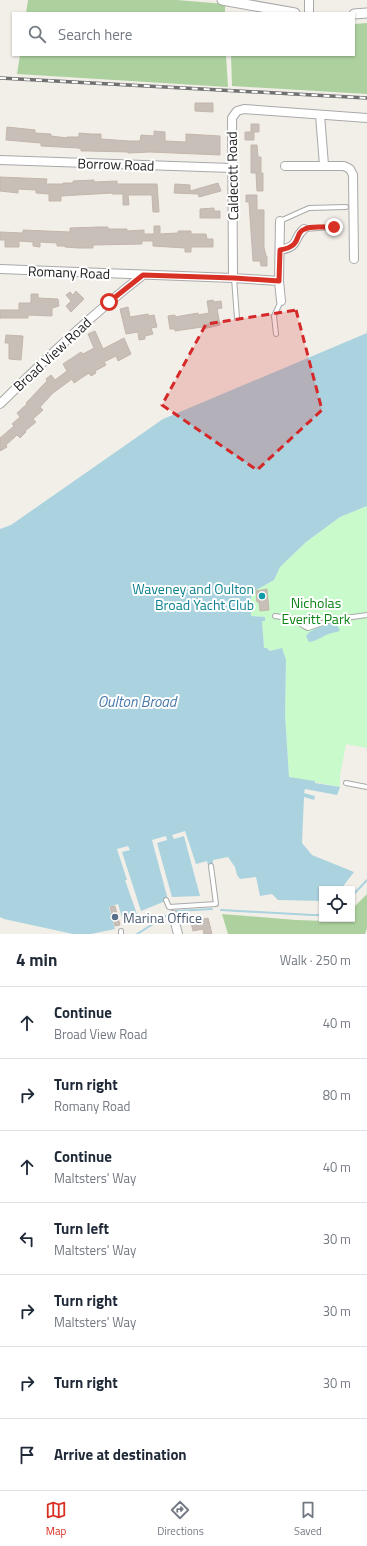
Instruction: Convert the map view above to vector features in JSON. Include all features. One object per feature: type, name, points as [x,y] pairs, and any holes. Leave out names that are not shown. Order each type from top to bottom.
[{"type":"street","points":[[222,0],[289,12]]},
{"type":"street","points":[[309,0],[309,12]]},
{"type":"street","points":[[355,14],[367,13]]},
{"type":"street","name":"Caldecott Road","points":[[234,278],[231,168],[232,118],[237,111],[244,109],[367,118]]},
{"type":"street","points":[[320,115],[324,165]]},
{"type":"street","name":"Borrow Road","points":[[0,160],[231,168]]},
{"type":"street","points":[[285,166],[324,165],[344,166],[350,169],[353,175],[354,259]]},
{"type":"street","points":[[280,221],[279,281],[281,301]]},
{"type":"street","points":[[280,250],[288,249],[295,245],[300,232],[304,229]]},
{"type":"street","name":"Romany Road","points":[[0,269],[279,281]]},
{"type":"street","name":"Broad View Road","points":[[0,404],[63,342],[143,275]]},
{"type":"street","points":[[173,916],[178,934]]},
{"type":"lane","points":[[280,221],[309,208],[346,208]]},
{"type":"lane","points":[[304,229],[334,227]]},
{"type":"lane","points":[[234,278],[237,318]]},
{"type":"lane","points":[[276,334],[274,316],[281,301]]},
{"type":"lane","points":[[275,616],[294,619],[308,628],[331,620],[367,615]]},
{"type":"lane","points":[[346,783],[367,787]]},
{"type":"lane","points":[[170,907],[216,904],[211,866]]},
{"type":"lane","points":[[166,900],[173,916]]},
{"type":"highlighted area","points":[[296,310],[322,410],[257,470],[162,405],[206,324]]},
{"type":"green space","points":[[28,0],[177,0],[225,4],[225,12],[26,12]]},
{"type":"green space","points":[[367,23],[367,94],[232,86],[231,56],[355,56],[355,24]]},
{"type":"green space","points":[[20,56],[226,56],[228,87],[17,74]]},
{"type":"green space","name":"Nicholas Everitt Park","points":[[367,506],[367,748],[346,744],[340,776],[340,787],[289,777],[285,715],[286,660],[267,648],[264,648],[262,621],[265,617],[251,616],[251,593],[274,580],[280,567],[306,542],[340,517]]},
{"type":"green space","points":[[367,894],[367,928],[365,934],[228,934],[222,914],[319,921],[319,922],[355,922],[355,906]]},
{"type":"water","name":"Oulton Broad","points":[[367,333],[367,506],[340,517],[306,542],[280,567],[274,580],[251,593],[251,616],[265,617],[265,621],[262,621],[264,648],[267,648],[270,651],[282,648],[286,660],[285,715],[289,777],[340,787],[337,795],[305,789],[304,793],[315,796],[314,800],[304,797],[302,843],[312,855],[354,872],[343,886],[319,886],[319,901],[278,900],[272,894],[260,896],[256,877],[240,879],[237,875],[235,867],[228,857],[213,860],[213,865],[208,866],[207,861],[196,864],[185,831],[172,835],[174,839],[184,836],[200,896],[172,897],[157,843],[167,840],[166,836],[152,840],[168,900],[141,911],[122,852],[130,850],[128,846],[117,849],[127,880],[125,880],[139,920],[124,924],[118,904],[109,907],[115,929],[91,934],[73,934],[4,919],[0,917],[0,529],[11,525],[163,419]]},
{"type":"water","points":[[334,621],[340,630],[315,641],[309,642],[306,636],[308,633]]},
{"type":"building","points":[[195,103],[213,103],[213,112],[195,111]]},
{"type":"building","points":[[251,124],[259,124],[259,132],[254,132],[254,140],[245,140],[245,132],[251,132]]},
{"type":"building","points":[[7,127],[35,130],[35,133],[51,134],[51,136],[67,138],[79,137],[79,133],[101,134],[101,139],[129,141],[140,141],[141,135],[154,136],[154,131],[165,132],[165,141],[186,142],[186,134],[220,136],[220,155],[81,151],[81,149],[78,148],[41,146],[41,143],[6,140]]},
{"type":"building","points":[[251,145],[257,145],[258,157],[261,157],[263,191],[257,191],[256,173],[251,173]]},
{"type":"building","points":[[0,177],[47,179],[46,184],[63,184],[73,183],[73,181],[94,180],[94,182],[117,181],[117,184],[157,184],[159,212],[153,212],[152,195],[128,195],[129,205],[123,205],[123,194],[112,193],[61,196],[61,201],[49,201],[49,194],[36,193],[36,190],[18,189],[18,193],[0,191]]},
{"type":"building","points":[[218,183],[221,191],[199,197],[198,194],[174,193],[175,184],[190,185],[190,191]]},
{"type":"building","points":[[246,195],[257,195],[257,210],[264,210],[264,247],[267,256],[267,266],[261,266],[260,261],[253,261],[249,202],[246,202]]},
{"type":"building","points":[[214,208],[214,211],[220,211],[220,218],[200,218],[200,209]]},
{"type":"building","points":[[154,226],[160,226],[160,234],[178,233],[178,231],[191,231],[191,234],[206,234],[207,239],[213,239],[213,247],[191,247],[191,252],[185,252],[185,248],[153,246],[153,241],[142,241],[142,244],[93,245],[93,248],[79,248],[57,246],[57,243],[40,242],[40,247],[33,246],[33,242],[19,241],[19,247],[5,247],[5,240],[0,240],[0,232],[23,233],[23,230],[70,232],[70,228],[108,227],[108,229],[127,229],[127,231],[144,230],[144,234],[154,234]]},
{"type":"building","points":[[76,291],[84,299],[71,312],[66,306],[71,301],[66,295],[70,292],[73,295]]},
{"type":"building","points":[[31,294],[38,294],[38,298],[58,299],[59,306],[52,308],[52,316],[28,315],[28,318],[0,318],[0,310],[19,310],[19,303],[31,303]]},
{"type":"building","points":[[213,300],[214,302],[221,301],[222,308],[217,309],[220,325],[203,329],[202,327],[175,331],[175,329],[170,329],[168,316],[175,315],[175,317],[198,313],[198,315],[209,313],[207,301]]},
{"type":"building","points":[[128,307],[130,317],[148,314],[149,316],[154,315],[157,327],[151,328],[153,334],[145,336],[145,339],[139,340],[138,332],[126,334],[120,309]]},
{"type":"building","points":[[95,331],[103,349],[124,338],[131,354],[118,361],[116,356],[104,362],[106,365],[95,371],[96,373],[91,376],[89,373],[74,383],[72,379],[53,393],[40,407],[43,410],[33,419],[36,422],[25,431],[26,432],[20,438],[17,435],[6,445],[7,447],[0,451],[0,438],[14,426],[12,424],[20,417],[17,413],[47,381],[46,379],[51,375],[55,380],[67,371],[63,364],[81,352],[83,354],[94,348],[88,334]]},
{"type":"building","points":[[6,335],[23,336],[21,360],[9,359],[9,343],[5,343]]},
{"type":"building","name":"Waveney and Oulton Broad Yacht Club","points":[[267,589],[269,610],[260,611],[256,591]]},
{"type":"building","name":"Marina Office","points":[[115,906],[120,925],[115,926],[110,907]]},
{"type":"building","points":[[208,918],[212,934],[204,934],[203,929],[193,931],[191,922]]},
{"type":"waterway","points":[[355,893],[367,880]]},
{"type":"waterway","points":[[176,911],[212,909]]},
{"type":"waterway","points":[[221,910],[319,915]]},
{"type":"waterway","points":[[137,934],[169,914]]},
{"type":"railway","points":[[0,78],[367,98]]},
{"type":"place","name":"Waveney and Oulton Broad Yacht Club","points":[[262,596]]},
{"type":"place","name":"Marina Office","points":[[115,917]]},
{"type":"route","points":[[109,302],[143,275],[279,281],[280,250],[288,249],[295,245],[300,232],[304,229],[334,227]]}]
